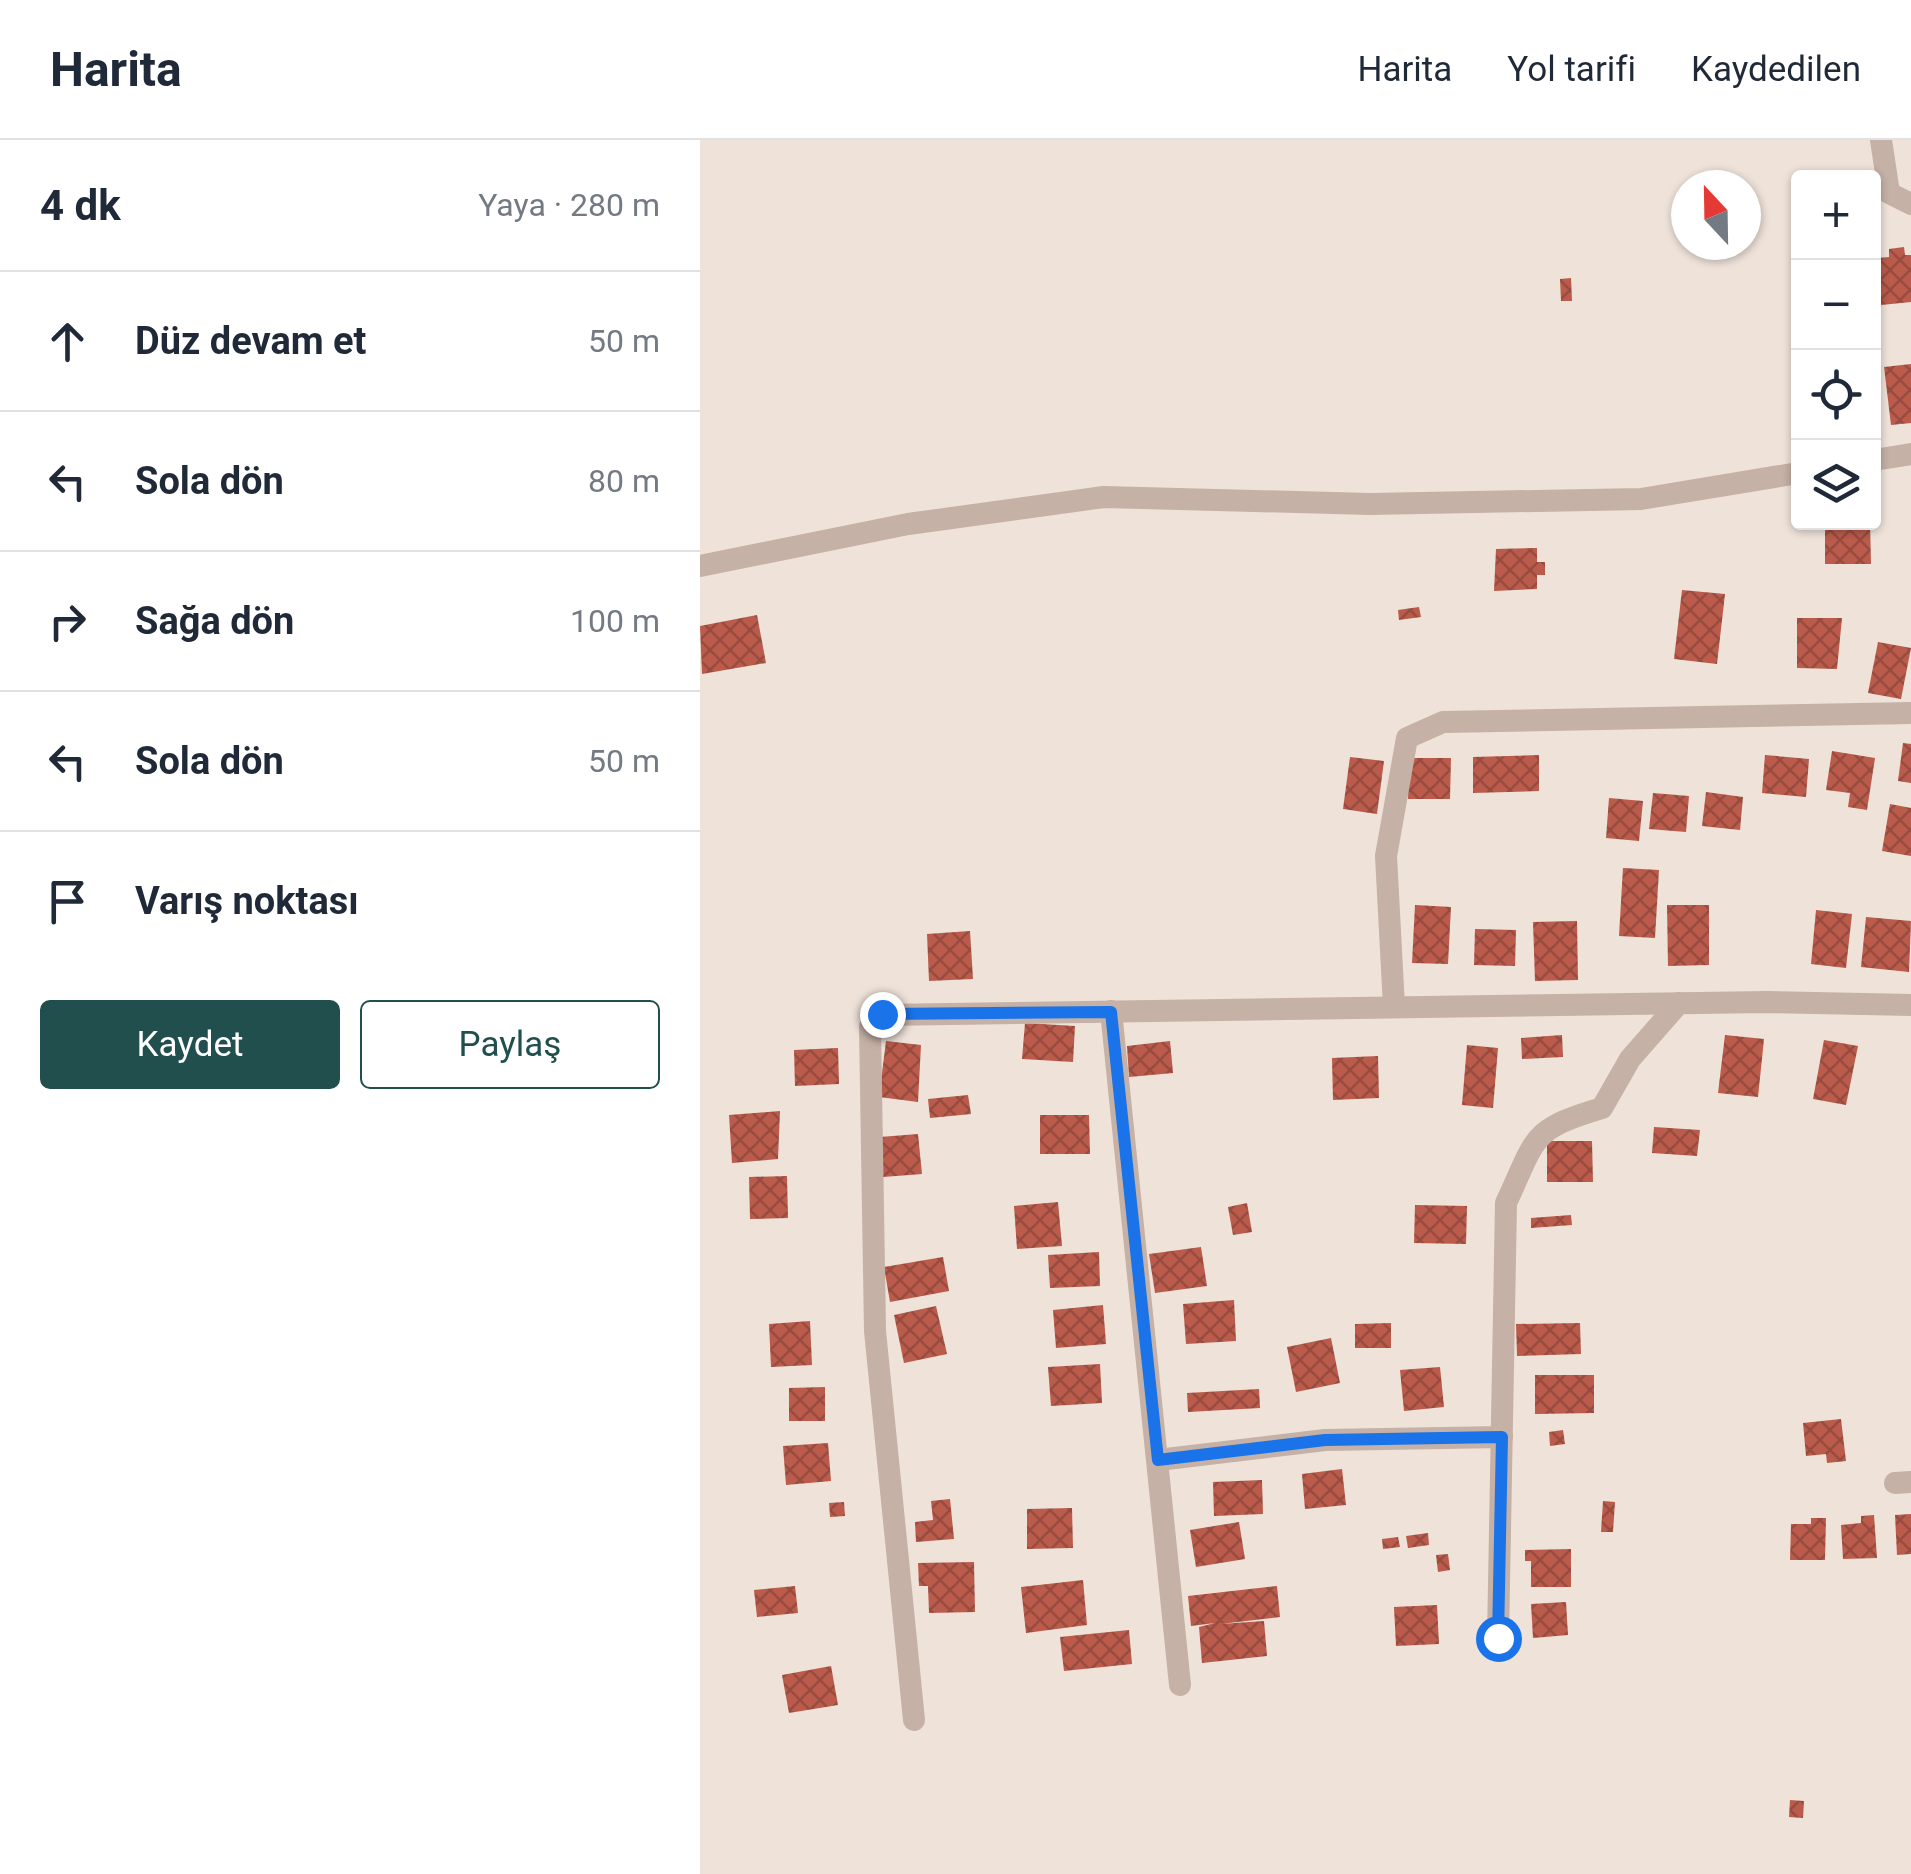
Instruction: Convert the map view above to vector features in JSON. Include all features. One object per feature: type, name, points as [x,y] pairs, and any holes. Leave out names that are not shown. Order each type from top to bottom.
[{"type":"street","points":[[1881,140],[1889,193],[1911,204]]},
{"type":"street","points":[[1881,459],[1911,454]]},
{"type":"street","points":[[700,566],[908,524],[1104,498],[1370,504],[1641,500],[1791,474]]},
{"type":"street","points":[[1394,1007],[1386,856],[1407,738],[1443,722],[1911,713]]},
{"type":"street","points":[[1498,1638],[1506,1204],[1543,1132],[1550,1124],[1602,1108],[1630,1059],[1680,1003]]},
{"type":"street","points":[[914,1720],[874,1331],[870,1027],[882,1014],[1680,1003],[1911,1005]]},
{"type":"street","points":[[1111,1012],[1180,1685]]},
{"type":"street","points":[[1158,1460],[1325,1440],[1502,1437]]},
{"type":"building","points":[[1904,247],[1905,255],[1911,255],[1911,302],[1881,305],[1881,258],[1889,257],[1889,249]]},
{"type":"building","points":[[1571,278],[1572,301],[1561,301],[1560,279]]},
{"type":"building","points":[[1911,364],[1911,423],[1891,425],[1884,367]]},
{"type":"building","points":[[1825,530],[1870,530],[1871,564],[1825,564]]},
{"type":"building","points":[[1537,548],[1537,562],[1545,562],[1545,575],[1537,575],[1537,589],[1494,591],[1496,549]]},
{"type":"building","points":[[1682,590],[1725,594],[1717,664],[1674,659]]},
{"type":"building","points":[[1419,607],[1421,617],[1399,620],[1398,610]]},
{"type":"building","points":[[757,615],[766,663],[702,674],[700,626]]},
{"type":"building","points":[[1797,618],[1842,618],[1837,669],[1797,668]]},
{"type":"building","points":[[1878,642],[1911,648],[1901,699],[1868,693]]},
{"type":"building","points":[[1903,743],[1911,744],[1911,783],[1898,781]]},
{"type":"building","points":[[1832,751],[1875,758],[1867,810],[1848,807],[1850,793],[1826,790]]},
{"type":"building","points":[[1539,755],[1539,791],[1473,793],[1473,757]]},
{"type":"building","points":[[1765,755],[1809,759],[1806,797],[1762,793]]},
{"type":"building","points":[[1350,757],[1384,761],[1377,814],[1343,809]]},
{"type":"building","points":[[1409,758],[1451,758],[1450,799],[1408,799]]},
{"type":"building","points":[[1706,792],[1743,797],[1740,830],[1702,826]]},
{"type":"building","points":[[1653,793],[1689,796],[1686,832],[1649,829]]},
{"type":"building","points":[[1609,798],[1643,801],[1639,841],[1606,838]]},
{"type":"building","points":[[1890,804],[1911,808],[1911,856],[1882,851]]},
{"type":"building","points":[[1623,868],[1659,870],[1655,938],[1619,936]]},
{"type":"building","points":[[1415,905],[1451,907],[1448,964],[1412,963]]},
{"type":"building","points":[[1667,905],[1709,905],[1709,965],[1668,966]]},
{"type":"building","points":[[1816,910],[1852,914],[1846,968],[1811,964]]},
{"type":"building","points":[[1866,917],[1911,921],[1909,972],[1861,967]]},
{"type":"building","points":[[1577,921],[1578,980],[1535,981],[1533,922]]},
{"type":"building","points":[[1475,929],[1516,930],[1515,966],[1474,965]]},
{"type":"building","points":[[970,931],[973,979],[929,981],[927,934]]},
{"type":"building","points":[[1025,1023],[1075,1026],[1073,1062],[1022,1059]]},
{"type":"building","points":[[1562,1035],[1563,1057],[1522,1059],[1521,1038]]},
{"type":"building","points":[[1725,1035],[1764,1039],[1758,1097],[1718,1093]]},
{"type":"building","points":[[1824,1040],[1858,1046],[1846,1105],[1813,1099]]},
{"type":"building","points":[[886,1041],[921,1045],[918,1102],[879,1097]]},
{"type":"building","points":[[1170,1041],[1173,1073],[1129,1077],[1127,1046]]},
{"type":"building","points":[[1467,1045],[1498,1048],[1493,1108],[1462,1105]]},
{"type":"building","points":[[838,1048],[839,1084],[795,1086],[794,1050]]},
{"type":"building","points":[[1378,1056],[1379,1098],[1333,1100],[1332,1058]]},
{"type":"building","points":[[968,1095],[971,1114],[930,1118],[928,1099]]},
{"type":"building","points":[[780,1111],[778,1159],[732,1163],[729,1115]]},
{"type":"building","points":[[1040,1115],[1089,1115],[1090,1154],[1040,1154]]},
{"type":"building","points":[[1654,1127],[1700,1130],[1697,1156],[1652,1153]]},
{"type":"building","points":[[918,1134],[922,1174],[883,1177],[880,1137]]},
{"type":"building","points":[[1547,1141],[1592,1141],[1593,1182],[1547,1182]]},
{"type":"building","points":[[787,1176],[788,1218],[750,1219],[749,1177]]},
{"type":"building","points":[[1058,1202],[1062,1246],[1017,1249],[1014,1206]]},
{"type":"building","points":[[1247,1203],[1252,1232],[1233,1235],[1228,1207]]},
{"type":"building","points":[[1415,1205],[1467,1206],[1466,1244],[1414,1243]]},
{"type":"building","points":[[1571,1215],[1572,1225],[1531,1228],[1531,1218]]},
{"type":"building","points":[[1201,1247],[1207,1286],[1155,1293],[1149,1254]]},
{"type":"building","points":[[1099,1252],[1100,1286],[1050,1288],[1048,1255]]},
{"type":"building","points":[[943,1257],[949,1291],[890,1302],[884,1267]]},
{"type":"building","points":[[1234,1300],[1236,1341],[1186,1344],[1183,1304]]},
{"type":"building","points":[[1103,1305],[1106,1344],[1056,1348],[1053,1310]]},
{"type":"building","points":[[936,1306],[947,1354],[904,1363],[894,1315]]},
{"type":"building","points":[[810,1321],[812,1365],[771,1367],[769,1324]]},
{"type":"building","points":[[1391,1323],[1391,1348],[1355,1348],[1355,1324]]},
{"type":"building","points":[[1580,1323],[1581,1354],[1517,1356],[1516,1324]]},
{"type":"building","points":[[1331,1338],[1340,1383],[1296,1392],[1287,1347]]},
{"type":"building","points":[[1100,1364],[1102,1403],[1051,1406],[1048,1367]]},
{"type":"building","points":[[1440,1367],[1444,1407],[1404,1411],[1400,1370]]},
{"type":"building","points":[[1535,1375],[1594,1375],[1594,1413],[1535,1414]]},
{"type":"building","points":[[825,1387],[825,1421],[789,1421],[789,1388]]},
{"type":"building","points":[[1259,1389],[1260,1408],[1188,1412],[1187,1393]]},
{"type":"building","points":[[1841,1419],[1846,1461],[1827,1463],[1826,1454],[1806,1456],[1803,1423]]},
{"type":"building","points":[[1563,1430],[1565,1444],[1550,1446],[1549,1432]]},
{"type":"building","points":[[828,1443],[831,1481],[786,1485],[783,1446]]},
{"type":"building","points":[[1342,1469],[1346,1505],[1305,1509],[1302,1474]]},
{"type":"building","points":[[1262,1480],[1263,1514],[1214,1516],[1213,1482]]},
{"type":"building","points":[[950,1499],[954,1539],[916,1542],[915,1522],[933,1520],[931,1501]]},
{"type":"building","points":[[1603,1501],[1615,1502],[1613,1532],[1601,1532]]},
{"type":"building","points":[[844,1502],[845,1516],[830,1517],[829,1503]]},
{"type":"building","points":[[1072,1508],[1073,1548],[1027,1549],[1027,1509]]},
{"type":"building","points":[[1911,1514],[1911,1554],[1897,1555],[1895,1515]]},
{"type":"building","points":[[1874,1515],[1877,1558],[1843,1559],[1841,1525],[1861,1523],[1861,1516]]},
{"type":"building","points":[[1811,1518],[1826,1518],[1825,1560],[1790,1560],[1791,1524],[1811,1524]]},
{"type":"building","points":[[1239,1522],[1245,1559],[1196,1567],[1190,1530]]},
{"type":"building","points":[[1428,1533],[1429,1545],[1408,1548],[1406,1536]]},
{"type":"building","points":[[1398,1537],[1400,1547],[1383,1549],[1382,1539]]},
{"type":"building","points":[[1571,1549],[1571,1587],[1531,1587],[1531,1561],[1525,1561],[1525,1550]]},
{"type":"building","points":[[1448,1554],[1450,1570],[1438,1572],[1436,1555]]},
{"type":"building","points":[[974,1562],[975,1612],[929,1613],[928,1586],[919,1586],[918,1563]]},
{"type":"building","points":[[1083,1580],[1087,1625],[1026,1633],[1021,1587]]},
{"type":"building","points":[[795,1586],[798,1613],[757,1617],[754,1590]]},
{"type":"building","points":[[1277,1586],[1280,1617],[1220,1624],[1264,1621],[1267,1656],[1202,1663],[1199,1627],[1215,1623],[1191,1626],[1188,1596]]},
{"type":"building","points":[[1566,1602],[1568,1635],[1533,1638],[1531,1604]]},
{"type":"building","points":[[1437,1605],[1439,1644],[1396,1646],[1394,1607]]},
{"type":"building","points":[[1129,1630],[1132,1664],[1064,1671],[1060,1637]]},
{"type":"building","points":[[831,1666],[838,1705],[789,1713],[782,1675]]},
{"type":"building","points":[[1790,1800],[1804,1801],[1803,1818],[1789,1817]]},
{"type":"route","points":[[882,1014],[1111,1012],[1158,1460],[1325,1440],[1502,1437],[1498,1638]]}]
